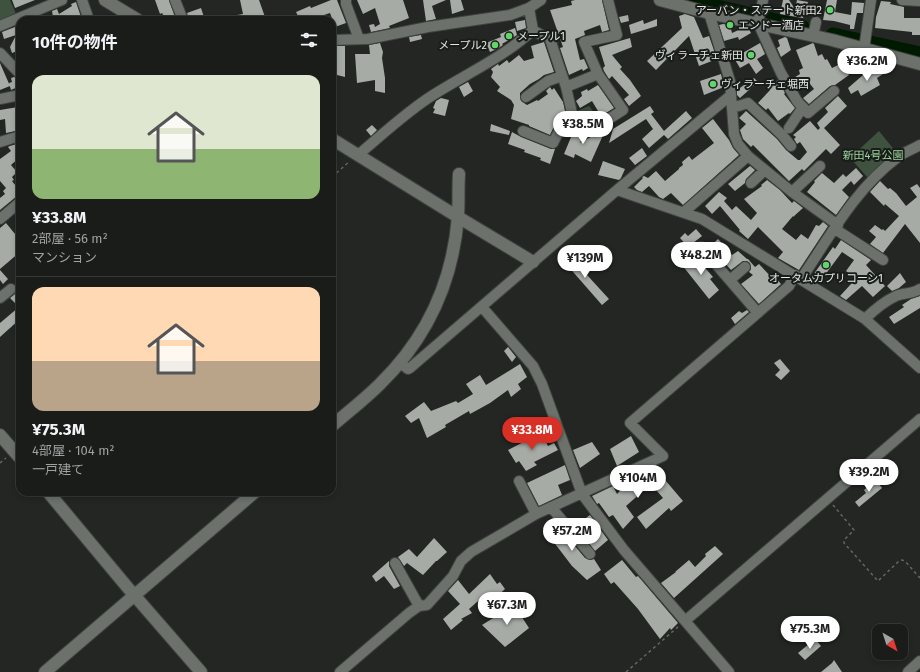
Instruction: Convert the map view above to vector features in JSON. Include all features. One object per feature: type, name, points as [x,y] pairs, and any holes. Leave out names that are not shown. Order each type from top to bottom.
[{"type":"street","points":[[22,16],[62,0]]},
{"type":"street","points":[[82,0],[88,16]]},
{"type":"street","points":[[175,0],[181,16]]},
{"type":"street","points":[[346,0],[346,4],[359,40]]},
{"type":"street","points":[[336,40],[359,40],[387,36],[428,27],[510,15],[529,8],[541,0]]},
{"type":"street","points":[[601,124],[623,110],[598,74],[584,42],[617,35],[608,0]]},
{"type":"street","points":[[660,0],[709,13],[759,19],[813,36],[865,44],[920,64]]},
{"type":"street","points":[[763,0],[759,19],[781,73],[797,102],[808,113],[834,91]]},
{"type":"street","points":[[865,44],[871,0]]},
{"type":"street","points":[[902,0],[920,2]]},
{"type":"street","points":[[108,1],[132,16]]},
{"type":"street","points":[[523,131],[553,143],[563,123],[572,113],[566,87],[549,36],[543,36],[533,30],[529,8]]},
{"type":"street","points":[[709,13],[730,81],[734,134],[738,144],[748,156],[792,192],[883,260]]},
{"type":"street","points":[[0,26],[15,19]]},
{"type":"street","points":[[813,36],[816,22]]},
{"type":"street","points":[[358,155],[420,104],[469,75],[523,39],[533,30]]},
{"type":"street","points":[[0,53],[16,70]]},
{"type":"street","points":[[566,87],[598,74]]},
{"type":"street","points":[[526,97],[548,81],[562,76]]},
{"type":"street","points":[[400,363],[408,369],[410,368],[617,190],[731,95]]},
{"type":"street","points":[[0,99],[16,96]]},
{"type":"street","points":[[732,108],[748,103],[782,135],[791,146]]},
{"type":"street","points":[[789,128],[802,107]]},
{"type":"street","points":[[0,142],[16,137]]},
{"type":"street","points":[[336,141],[533,262]]},
{"type":"street","points":[[340,672],[408,613],[419,606],[427,605],[453,576],[461,561],[471,552],[536,514],[663,456],[630,423],[789,286],[798,277],[837,227],[856,198],[885,168],[900,156],[920,145]]},
{"type":"street","points":[[684,212],[748,156]]},
{"type":"street","points":[[792,192],[820,166]]},
{"type":"street","points":[[751,183],[765,170]]},
{"type":"street","points":[[336,422],[380,384],[400,363],[416,342],[431,317],[444,288],[451,260],[458,217],[459,174]]},
{"type":"street","points":[[617,190],[702,219],[865,319],[920,368]]},
{"type":"street","points":[[0,220],[16,206]]},
{"type":"street","points":[[701,247],[758,313]]},
{"type":"street","points":[[730,280],[745,267]]},
{"type":"street","points":[[0,298],[11,289]]},
{"type":"street","points":[[865,319],[897,296],[914,293],[920,289]]},
{"type":"street","points":[[482,306],[533,366],[542,384],[582,494],[624,550],[729,672]]},
{"type":"street","points":[[685,621],[920,419]]},
{"type":"street","points":[[0,435],[16,453]]},
{"type":"street","points":[[520,481],[536,514]]},
{"type":"street","points":[[51,496],[201,672]]},
{"type":"street","points":[[45,672],[250,496]]},
{"type":"street","points":[[551,507],[590,554]]},
{"type":"street","points":[[396,563],[419,606]]},
{"type":"street","points":[[908,672],[920,661]]},
{"type":"path","points":[[336,174],[358,155]]},
{"type":"path","points":[[827,499],[853,528],[852,533],[844,540],[844,543],[878,580],[902,560],[905,561],[920,578]]},
{"type":"path","points":[[626,672],[685,621]]},
{"type":"green space","points":[[0,0],[10,0],[17,16],[16,19],[0,25]]},
{"type":"green space","points":[[589,106],[599,119],[586,128],[571,121],[577,114],[577,111]]},
{"type":"green space","name":"新田4号公園","points":[[879,131],[896,152],[868,178],[850,158]]},
{"type":"building","points":[[12,0],[35,0],[15,8]]},
{"type":"building","points":[[155,0],[169,0],[175,16],[164,16],[162,13],[160,14]]},
{"type":"building","points":[[240,0],[259,0],[265,16],[232,16],[243,14]]},
{"type":"building","points":[[331,0],[337,0],[346,23],[336,27],[336,16],[331,16],[330,13],[321,16],[298,16],[296,12],[310,6],[311,8]]},
{"type":"building","points":[[357,0],[403,0],[409,18],[389,26],[390,28],[371,32],[369,25],[374,24],[375,27],[380,24],[375,8],[363,14]]},
{"type":"building","points":[[423,0],[446,0],[432,6],[436,19],[426,21]]},
{"type":"building","points":[[450,0],[461,0],[464,10],[452,14]]},
{"type":"building","points":[[602,0],[609,30],[602,32],[600,25],[584,31],[585,35],[575,39],[580,60],[584,59],[588,68],[569,75],[560,48],[563,47],[550,10],[572,5],[571,1]]},
{"type":"building","points":[[783,0],[789,0],[795,9],[797,0],[808,2],[803,18],[780,14]]},
{"type":"building","points":[[827,0],[837,0],[835,12],[851,15],[852,2],[864,3],[863,13],[857,13],[854,29],[850,29],[850,25],[823,20]]},
{"type":"building","points":[[881,1],[891,2],[890,4],[904,7],[904,18],[920,18],[920,35],[912,35],[912,32],[875,28],[876,17]]},
{"type":"building","points":[[76,2],[81,16],[53,16],[52,11],[57,9],[59,14],[72,6],[71,4]]},
{"type":"building","points":[[201,8],[204,16],[188,16],[187,13]]},
{"type":"building","points":[[685,14],[694,17],[703,38],[709,36],[717,59],[699,66],[689,36],[656,70],[647,61],[682,28],[679,16]]},
{"type":"building","points":[[628,15],[629,21],[621,23],[619,17]]},
{"type":"building","points":[[657,19],[657,26],[631,34],[629,25],[643,20],[644,24]]},
{"type":"building","points":[[525,20],[526,28],[517,31],[515,22]]},
{"type":"building","points":[[719,25],[730,25],[732,33],[743,28],[749,29],[751,33],[739,40],[738,37],[724,41]]},
{"type":"building","points":[[15,27],[16,35],[4,39],[2,32]]},
{"type":"building","points":[[515,28],[517,35],[490,52],[486,43],[501,37],[500,34]]},
{"type":"building","points":[[16,35],[16,52],[12,53],[10,47]]},
{"type":"building","points":[[421,35],[422,39],[410,42],[409,37]]},
{"type":"building","points":[[785,37],[787,38],[791,50],[781,57],[777,48],[780,46],[778,40]]},
{"type":"building","points":[[630,38],[632,47],[612,55],[622,67],[620,69],[641,96],[629,106],[624,99],[629,95],[612,76],[609,79],[604,71],[603,68],[605,66],[599,47]]},
{"type":"building","points":[[544,42],[554,72],[544,75],[530,84],[520,93],[520,97],[521,101],[527,105],[537,100],[538,101],[548,94],[546,91],[550,87],[552,90],[554,88],[563,102],[565,111],[557,120],[550,135],[529,125],[511,119],[514,105],[511,100],[497,91],[500,87],[491,77],[493,72],[491,69],[498,64],[499,66],[507,60],[509,63],[519,55],[524,61],[534,58],[531,46]]},
{"type":"building","points":[[380,43],[383,52],[382,58],[385,78],[385,93],[375,91],[375,80],[357,83],[355,54],[370,54],[369,45]]},
{"type":"building","name":"ヴィラーチェ新田","points":[[760,43],[765,54],[757,59],[763,68],[756,74],[749,63],[740,68],[734,58]]},
{"type":"building","points":[[813,43],[818,56],[822,54],[832,68],[842,63],[849,75],[835,85],[830,86],[809,104],[803,98],[814,89],[807,80],[797,87],[792,79],[800,74],[799,70],[803,68],[796,50]]},
{"type":"building","points":[[336,46],[345,46],[345,77],[337,75]]},
{"type":"building","points":[[0,63],[10,86],[0,90]]},
{"type":"building","points":[[878,66],[883,74],[877,78],[880,85],[861,96],[858,90],[851,94],[848,88],[870,69]]},
{"type":"building","name":"ヴィラーチェ堀西","points":[[721,74],[724,87],[704,95],[700,81]]},
{"type":"building","points":[[11,78],[16,78],[16,88],[11,90],[9,83],[12,82]]},
{"type":"building","points":[[754,78],[758,82],[740,98],[737,95],[737,90]]},
{"type":"building","points":[[778,80],[785,93],[784,94],[795,108],[790,114],[789,113],[778,121],[768,108],[766,110],[758,103],[770,90],[769,88]]},
{"type":"building","points":[[468,82],[473,91],[464,97],[459,87]]},
{"type":"building","points":[[598,85],[614,108],[601,116],[592,101],[580,108],[576,101],[582,96],[581,92],[587,89],[588,91]]},
{"type":"building","points":[[838,96],[847,106],[824,128],[840,145],[831,154],[826,149],[804,171],[802,169],[789,181],[753,145],[751,147],[743,139],[740,130],[746,124],[739,118],[746,111],[777,139],[786,150],[800,160],[807,152],[800,142],[797,144],[794,139],[796,137],[793,135],[810,121],[818,130],[820,128],[817,123],[828,112],[825,108]]},
{"type":"building","points":[[441,98],[449,100],[445,116],[433,113],[435,109],[433,108],[436,101]]},
{"type":"building","points":[[650,106],[654,112],[651,114],[664,131],[686,111],[692,118],[668,139],[664,135],[649,148],[642,139],[653,129],[646,119],[609,143],[613,129]]},
{"type":"building","points":[[16,107],[16,131],[6,133],[5,119],[0,120],[0,110]]},
{"type":"building","points":[[713,119],[739,155],[683,205],[671,193],[663,199],[659,197],[649,186],[642,192],[634,187],[643,178],[642,177],[644,176],[648,178],[656,171],[665,181],[683,165],[682,162],[689,156],[692,160],[714,143],[702,128]]},
{"type":"building","points":[[491,124],[510,131],[509,135],[490,131]]},
{"type":"building","points":[[372,125],[377,130],[371,136],[366,130]]},
{"type":"building","points":[[576,125],[586,129],[580,143],[596,134],[598,136],[604,133],[591,162],[575,154],[574,158],[564,154]]},
{"type":"building","points":[[512,132],[551,149],[555,149],[550,164],[540,160],[541,158],[524,152],[525,150],[508,144]]},
{"type":"building","points":[[16,144],[16,161],[11,165],[16,171],[12,177],[14,180],[12,181],[16,186],[16,197],[0,210],[0,198],[5,194],[3,191],[6,188],[0,181],[0,159],[11,151],[8,147]]},
{"type":"building","points":[[642,148],[647,156],[635,165],[629,158]]},
{"type":"building","points":[[603,161],[625,169],[619,180],[598,175]]},
{"type":"building","points":[[750,166],[755,170],[746,179],[745,183],[735,191],[728,184]]},
{"type":"building","points":[[856,168],[863,176],[854,185],[851,181],[842,190],[849,197],[836,215],[807,192],[815,182],[814,181],[822,173],[834,183],[843,174],[846,177]]},
{"type":"building","points":[[767,180],[780,190],[792,203],[794,201],[803,208],[793,216],[782,229],[796,240],[801,234],[808,239],[816,225],[819,226],[823,222],[828,226],[799,270],[778,258],[783,252],[758,227],[748,239],[739,231],[740,230],[720,206],[712,214],[705,206],[719,192],[727,198],[724,201],[732,210],[736,206],[751,220],[757,213],[744,199],[762,186],[761,185]]},
{"type":"building","points":[[880,181],[888,189],[890,188],[896,193],[906,206],[917,197],[910,188],[917,184],[920,188],[920,243],[905,224],[883,253],[870,244],[876,237],[869,231],[875,225],[885,231],[899,216],[885,204],[884,206],[870,192]]},
{"type":"building","points":[[6,223],[16,235],[16,255],[0,269],[0,228]]},
{"type":"building","points":[[696,229],[702,236],[688,247],[680,238],[685,233],[688,236]]},
{"type":"building","points":[[718,239],[732,255],[738,251],[755,267],[759,264],[773,279],[775,277],[781,284],[759,304],[741,284],[753,275],[749,272],[751,269],[750,263],[743,261],[731,270],[710,247]]},
{"type":"building","points":[[841,240],[871,260],[866,265],[885,286],[873,297],[862,286],[846,300],[840,296],[851,284],[850,282],[855,278],[846,271],[854,260],[842,252],[819,283],[811,278],[833,247],[835,249]]},
{"type":"building","points":[[566,252],[609,299],[602,305],[560,257]]},
{"type":"building","points":[[694,255],[713,277],[710,279],[719,290],[709,299],[682,265]]},
{"type":"building","points":[[0,270],[8,279],[3,284],[0,280]]},
{"type":"building","points":[[900,273],[906,282],[899,288],[892,291],[887,286]]},
{"type":"building","points":[[16,292],[16,304],[10,298]]},
{"type":"building","points":[[920,296],[920,308],[894,324],[889,317],[904,307],[902,305],[911,299]]},
{"type":"building","points":[[16,310],[16,323],[0,337],[0,323]]},
{"type":"building","points":[[747,310],[749,312],[735,324],[731,318],[739,311],[742,313]]},
{"type":"building","points":[[508,347],[516,357],[512,362],[504,351]]},
{"type":"building","points":[[780,359],[790,371],[781,380],[775,375],[780,370],[774,363]]},
{"type":"building","points":[[520,364],[527,377],[518,384],[521,389],[511,397],[508,390],[490,403],[470,414],[469,411],[445,425],[446,427],[427,438],[419,418],[411,423],[405,416],[424,402],[431,411],[456,401],[458,403],[473,394],[466,384],[480,375],[486,385]]},
{"type":"building","points":[[541,433],[548,446],[554,443],[558,450],[534,462],[537,465],[526,471],[519,461],[516,463],[508,450]]},
{"type":"building","points":[[631,436],[639,452],[617,466],[610,449]]},
{"type":"building","points":[[592,442],[600,454],[580,468],[573,450]]},
{"type":"building","points":[[565,465],[570,480],[558,485],[562,495],[539,506],[527,483]]},
{"type":"building","points":[[654,467],[683,501],[671,511],[669,508],[646,529],[637,517],[663,498],[651,484],[626,506],[634,517],[623,529],[613,515],[609,517],[592,496],[613,486],[617,494],[634,476],[636,478]]},
{"type":"building","points":[[876,480],[882,488],[859,507],[855,502],[866,493],[864,490]]},
{"type":"building","points":[[590,515],[608,540],[595,551],[575,526]]},
{"type":"building","points":[[554,521],[585,558],[591,560],[594,559],[601,570],[587,580],[572,566],[543,528]]},
{"type":"building","points":[[434,538],[447,552],[423,575],[407,563],[404,566],[398,557],[409,549],[417,557]]},
{"type":"building","points":[[715,546],[723,554],[674,598],[661,583],[689,560],[695,567],[706,556],[705,554]]},
{"type":"building","points":[[622,560],[636,577],[638,576],[678,623],[671,630],[670,628],[660,639],[638,609],[614,582],[611,584],[604,574]]},
{"type":"building","points":[[389,561],[389,566],[400,586],[394,589],[384,576],[376,582],[372,576]]},
{"type":"building","points":[[490,574],[497,584],[500,582],[505,589],[491,602],[485,595],[469,609],[472,613],[461,619],[463,620],[451,630],[443,619],[460,604],[448,591],[458,580],[469,594]]},
{"type":"building","points":[[514,605],[529,628],[505,647],[482,625]]},
{"type":"building","points":[[815,639],[821,646],[805,660],[798,653]]},
{"type":"building","points":[[834,660],[842,672],[821,672],[832,663]]},
{"type":"waterway","points":[[687,0],[802,27]]},
{"type":"waterway","points":[[833,35],[920,54]]},
{"type":"place","name":"アーバン・ステート新田2","points":[[830,10]]},
{"type":"place","name":"エンドー酒店","points":[[730,25]]},
{"type":"place","name":"メープル1","points":[[509,36]]},
{"type":"place","name":"メープル2","points":[[495,45]]},
{"type":"place","name":"ヴィラーチェ新田","points":[[751,55]]},
{"type":"place","name":"ヴィラーチェ堀西","points":[[713,84]]},
{"type":"place","name":"オータムカプリコーン1","points":[[826,265]]}]
